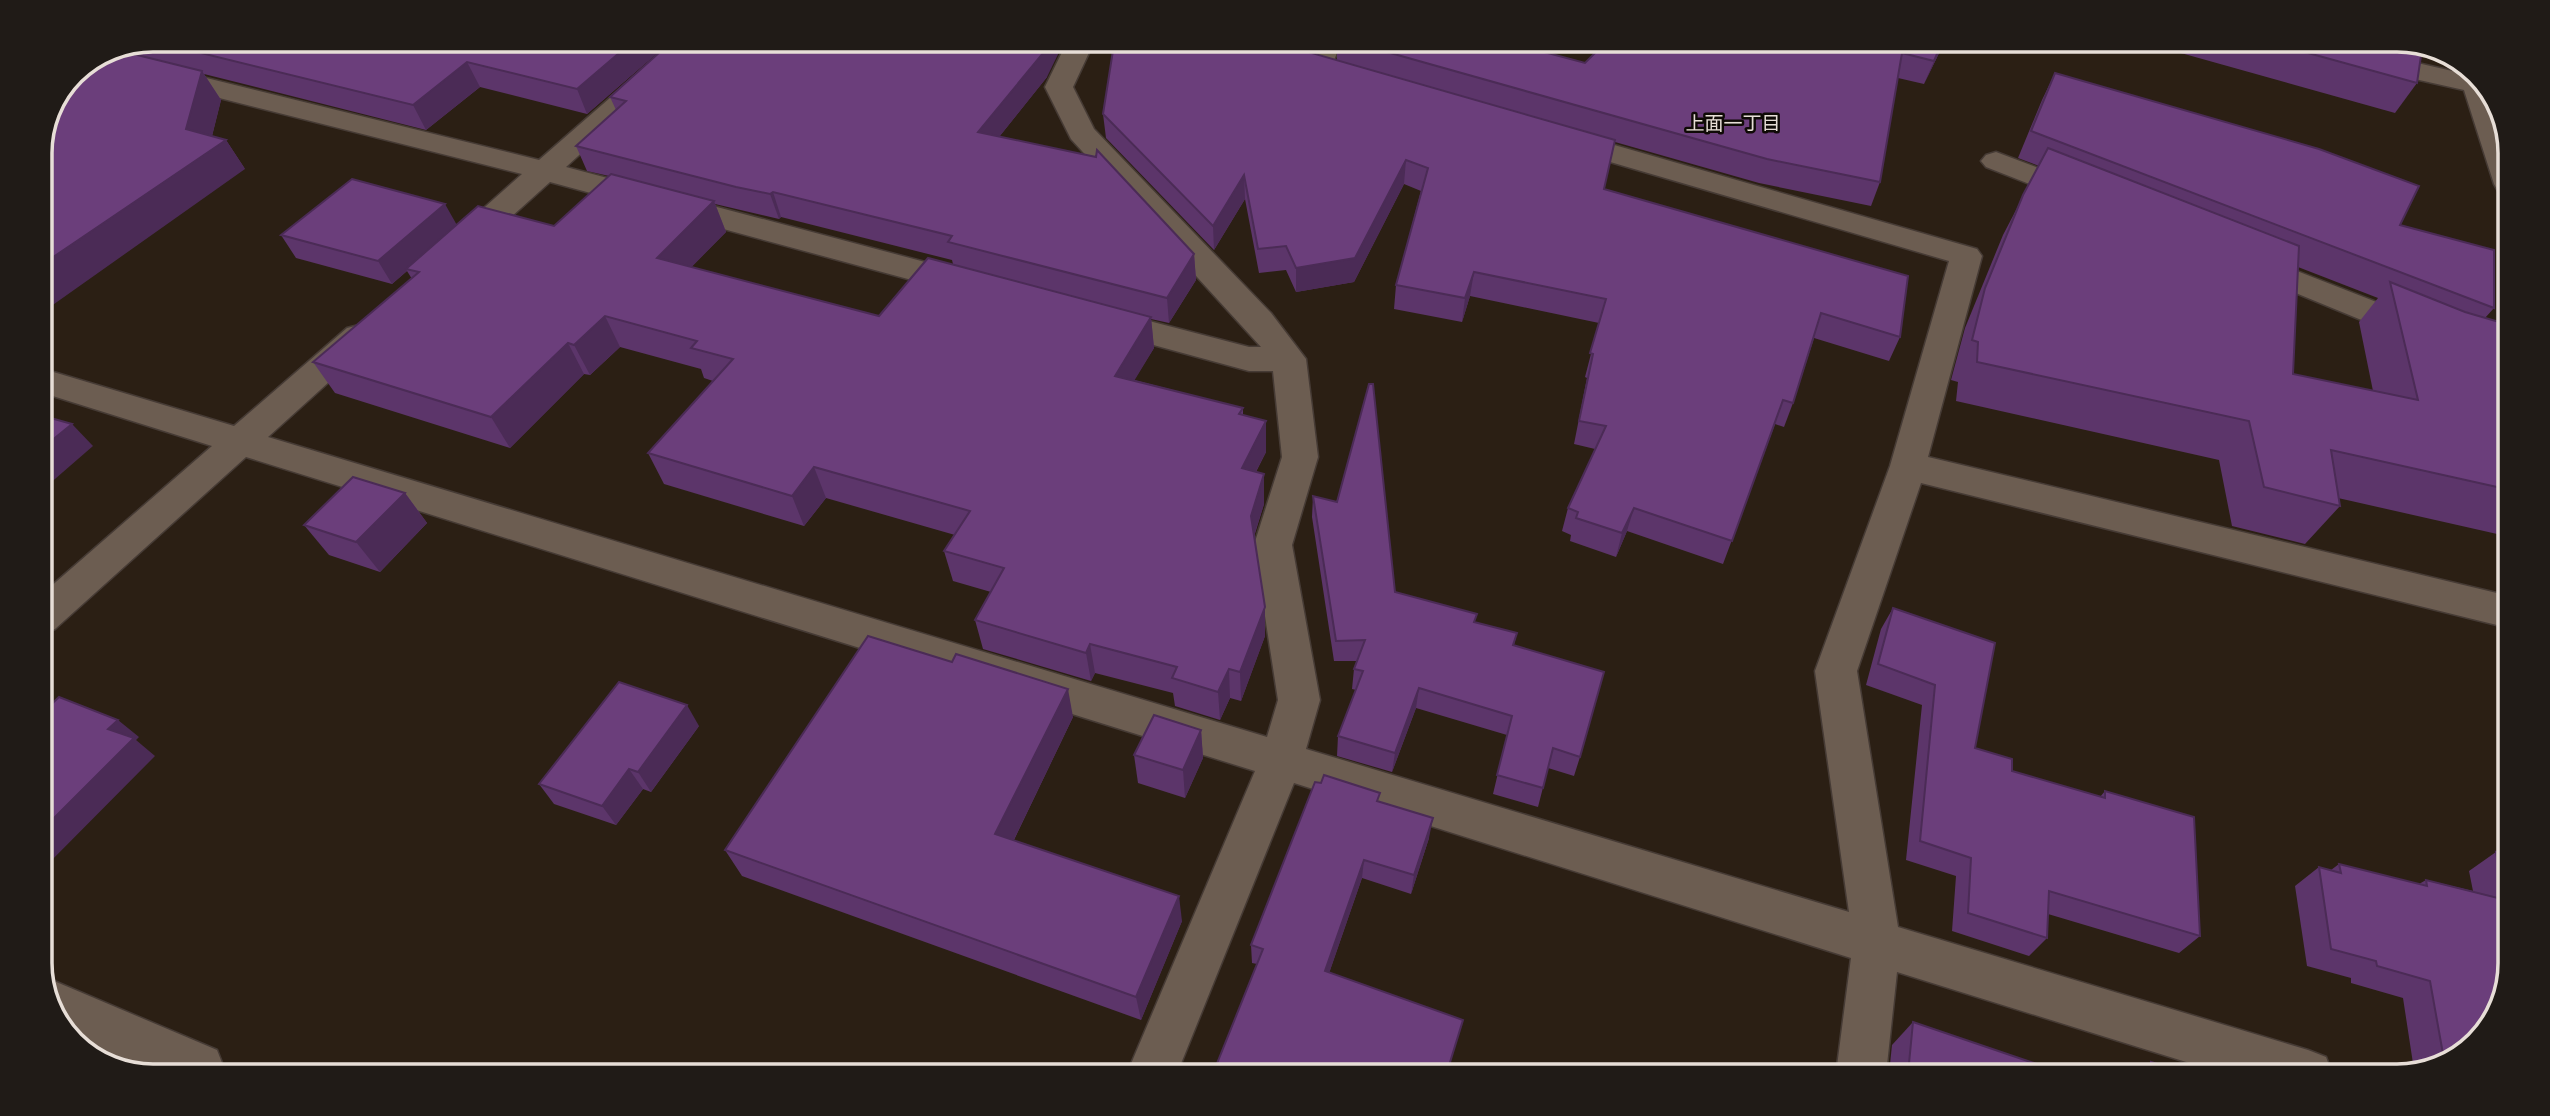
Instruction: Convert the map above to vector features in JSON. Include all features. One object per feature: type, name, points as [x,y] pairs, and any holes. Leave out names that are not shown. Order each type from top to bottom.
[{"type":"street","points":[[441,264],[679,52]]},
{"type":"street","points":[[1075,52],[1059,87],[1081,133],[1259,321],[1289,359],[1300,457],[1273,545],[1299,700],[1282,759],[1156,1064]]},
{"type":"street","points":[[1324,52],[1318,67],[1384,87]]},
{"type":"street","points":[[2333,52],[2463,78]]},
{"type":"street","points":[[131,67],[545,171],[997,292]]},
{"type":"street","points":[[2479,95],[2497,148]]},
{"type":"street","points":[[1530,129],[1966,256],[1908,466],[1836,671],[1877,942],[1862,1064]]},
{"type":"street","points":[[1996,161],[2111,208]]},
{"type":"street","points":[[2226,254],[2444,341],[2497,357]]},
{"type":"street","points":[[1076,313],[1249,359],[1289,359]]},
{"type":"street","points":[[53,607],[378,319]]},
{"type":"street","points":[[53,384],[2272,1064]]},
{"type":"street","points":[[1908,466],[2498,609]]},
{"type":"street","points":[[64,1010],[190,1064]]},
{"type":"building","points":[[197,52],[620,52],[577,89],[467,62],[413,105]]},
{"type":"building","points":[[660,52],[1044,52],[978,132],[1096,157],[1097,150],[1194,254],[1167,298],[948,242],[952,236],[773,192],[770,194],[736,187],[576,146],[626,101],[610,97]]},
{"type":"building","points":[[1113,52],[1308,52],[1615,140],[1604,189],[1908,276],[1900,337],[1821,313],[1793,403],[1783,400],[1732,541],[1634,508],[1622,533],[1576,518],[1578,512],[1568,508],[1606,426],[1579,421],[1593,354],[1590,353],[1606,299],[1474,272],[1465,298],[1396,285],[1428,168],[1406,160],[1355,258],[1296,268],[1286,246],[1258,249],[1244,175],[1213,226],[1103,114]]},
{"type":"building","points":[[1387,52],[1544,52],[1585,63],[1596,52],[1938,52],[1934,61],[1902,53],[1880,182],[1767,159]]},
{"type":"building","points":[[2305,52],[2416,54],[2421,56],[2417,83]]},
{"type":"building","points":[[134,54],[202,71],[186,129],[226,140],[53,257],[53,147],[56,127],[73,92],[103,66]]},
{"type":"building","points":[[2055,73],[2319,149],[2419,186],[2400,225],[2494,250],[2494,308],[2031,131]]},
{"type":"building","points":[[2048,148],[2299,246],[2293,374],[2418,400],[2390,282],[2465,312],[2497,321],[2497,487],[2331,450],[2340,506],[2264,487],[2249,421],[1977,362],[1978,342],[1972,340],[1985,288],[2023,195]]},
{"type":"building","points":[[611,174],[714,201],[657,258],[879,316],[928,258],[1151,317],[1115,376],[1243,408],[1239,414],[1266,421],[1242,468],[1264,474],[1251,516],[1265,607],[1240,672],[1229,669],[1218,692],[1172,678],[1177,667],[1090,644],[1086,653],[975,620],[1004,568],[944,551],[970,511],[814,467],[792,496],[648,453],[733,359],[691,348],[697,341],[605,316],[574,345],[568,343],[491,417],[313,362],[419,272],[406,269],[478,206],[554,226]]},
{"type":"building","points":[[352,179],[445,204],[378,261],[281,235]]},
{"type":"building","points":[[1369,384],[1373,384],[1395,592],[1477,614],[1474,622],[1517,633],[1513,645],[1604,672],[1580,757],[1553,748],[1543,788],[1497,775],[1512,716],[1419,688],[1395,753],[1338,736],[1363,671],[1354,669],[1365,640],[1336,641],[1313,496],[1337,502]]},
{"type":"building","points":[[53,419],[72,424],[53,439]]},
{"type":"building","points":[[353,477],[405,493],[356,542],[304,525]]},
{"type":"building","points":[[1893,608],[1995,643],[1975,748],[2012,759],[2012,771],[2105,798],[2105,791],[2194,817],[2200,936],[2049,891],[2047,938],[1968,913],[1971,858],[1920,841],[1935,685],[1878,664]]},
{"type":"building","points":[[868,636],[952,662],[956,654],[1068,689],[995,834],[1179,896],[1136,997],[725,850]]},
{"type":"building","points":[[619,682],[687,705],[638,772],[629,769],[602,806],[539,784]]},
{"type":"building","points":[[59,697],[118,720],[108,729],[134,738],[53,819],[53,703]]},
{"type":"building","points":[[1154,715],[1201,730],[1183,770],[1134,755]]},
{"type":"building","points":[[1324,775],[1380,793],[1377,801],[1433,818],[1414,875],[1364,860],[1325,971],[1463,1020],[1449,1064],[1217,1064],[1263,949],[1251,945],[1315,782],[1321,783]]},
{"type":"building","points":[[2339,864],[2427,886],[2426,880],[2498,898],[2496,982],[2490,1001],[2477,1024],[2453,1046],[2443,1052],[2430,981],[2377,966],[2376,961],[2331,949],[2319,867],[2341,873]]},
{"type":"building","points":[[1913,1022],[2037,1064],[1909,1064]]},
{"type":"district","name":"上面一丁目","points":[[1733,123]]}]
